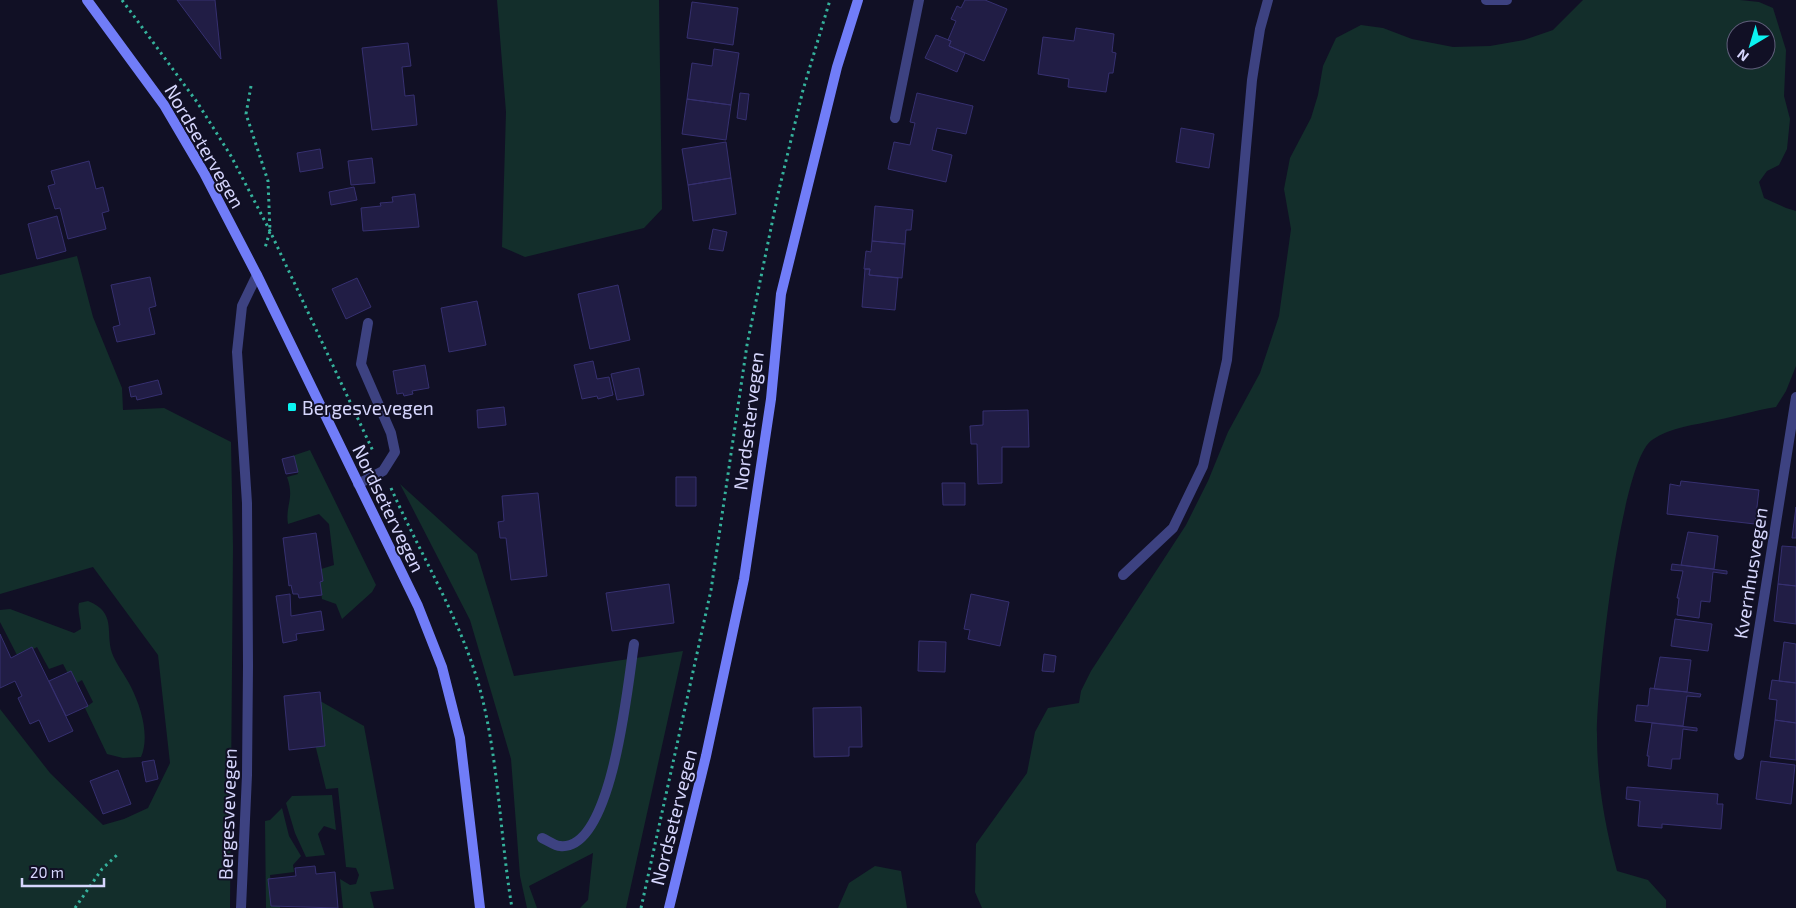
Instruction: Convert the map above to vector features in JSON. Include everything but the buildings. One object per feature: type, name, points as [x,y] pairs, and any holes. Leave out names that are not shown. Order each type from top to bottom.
[{"type":"main road","name":"Nordsetervegen","points":[[87,0],[164,105],[204,174],[257,275],[418,606],[442,666],[460,738],[480,908]]},
{"type":"main road","name":"Nordsetervegen","points":[[669,908],[706,756],[744,579],[771,399],[781,294],[836,68],[858,0]]},
{"type":"street","points":[[895,118],[919,0]]},
{"type":"street","points":[[1123,575],[1173,528],[1203,466],[1227,360],[1252,80],[1260,29],[1268,0]]},
{"type":"street","points":[[1486,0],[1507,0]]},
{"type":"street","name":"Bergesvevegen","points":[[241,908],[247,775],[247,503],[237,352],[242,306],[257,275]]},
{"type":"street","points":[[358,484],[383,471],[395,452],[391,434],[361,364],[368,323]]},
{"type":"street","name":"Kvernhusvegen","points":[[1739,755],[1796,397]]},
{"type":"street","points":[[542,838],[560,846],[576,843],[587,834],[602,807],[616,756],[634,644]]},
{"type":"path","points":[[641,908],[711,590],[747,344],[778,194],[803,90],[830,0]]},
{"type":"path","points":[[251,86],[246,114],[268,180],[270,231],[257,275]]},
{"type":"path","points":[[75,908],[102,869],[118,854]]},
{"type":"green space","points":[[497,0],[659,0],[662,209],[644,228],[525,257],[502,247],[506,112]]},
{"type":"green space","points":[[1583,0],[1740,0],[1759,2],[1773,8],[1786,50],[1784,96],[1790,119],[1787,149],[1779,165],[1767,171],[1759,182],[1764,198],[1796,211],[1796,366],[1786,391],[1776,407],[1683,427],[1667,432],[1652,440],[1640,457],[1630,489],[1620,531],[1612,579],[1598,712],[1597,753],[1602,804],[1617,871],[1648,880],[1666,900],[1666,908],[982,908],[975,892],[976,844],[1027,773],[1035,732],[1048,708],[1079,703],[1081,691],[1091,671],[1186,525],[1208,481],[1228,432],[1260,373],[1279,316],[1291,229],[1284,189],[1290,158],[1311,118],[1318,95],[1323,66],[1336,38],[1361,25],[1383,28],[1412,39],[1453,47],[1490,46],[1524,40],[1553,30]]},
{"type":"green space","points":[[77,256],[93,317],[122,388],[123,410],[164,408],[231,442],[233,547],[230,908],[0,908],[0,709],[50,773],[103,825],[124,819],[148,808],[170,763],[158,655],[93,567],[0,594],[0,275]]},
{"type":"green space","points":[[310,450],[376,585],[372,592],[342,619],[336,604],[322,599],[318,570],[334,565],[329,524],[319,514],[288,524],[290,491],[287,477],[298,474],[292,456]]},
{"type":"green space","points":[[400,484],[477,554],[514,676],[683,651],[626,908],[580,908],[588,900],[593,853],[529,886],[537,908],[527,908],[520,876],[511,759],[470,620]]},
{"type":"green space","points":[[88,601],[103,611],[106,617],[112,653],[138,703],[145,740],[141,757],[123,758],[107,754],[85,708],[93,702],[82,680],[74,685],[63,664],[49,669],[37,647],[18,657],[0,622],[0,610],[10,609],[74,633],[81,629],[79,603]]},
{"type":"green space","points":[[304,699],[322,702],[364,726],[394,889],[370,892],[374,908],[343,908],[340,879],[350,885],[356,884],[359,875],[356,868],[346,867],[338,788],[326,789]]},
{"type":"green space","points":[[332,795],[336,830],[324,826],[318,834],[325,855],[306,857],[295,833],[286,803],[292,796]]},
{"type":"green space","points":[[282,808],[289,836],[301,856],[293,865],[294,872],[270,875],[274,906],[280,906],[280,908],[266,908],[265,821],[270,820]]},
{"type":"green space","points":[[875,866],[901,871],[907,908],[838,908],[849,883]]},
{"type":"place","name":"Bergesvevegen","points":[[292,407]]}]
